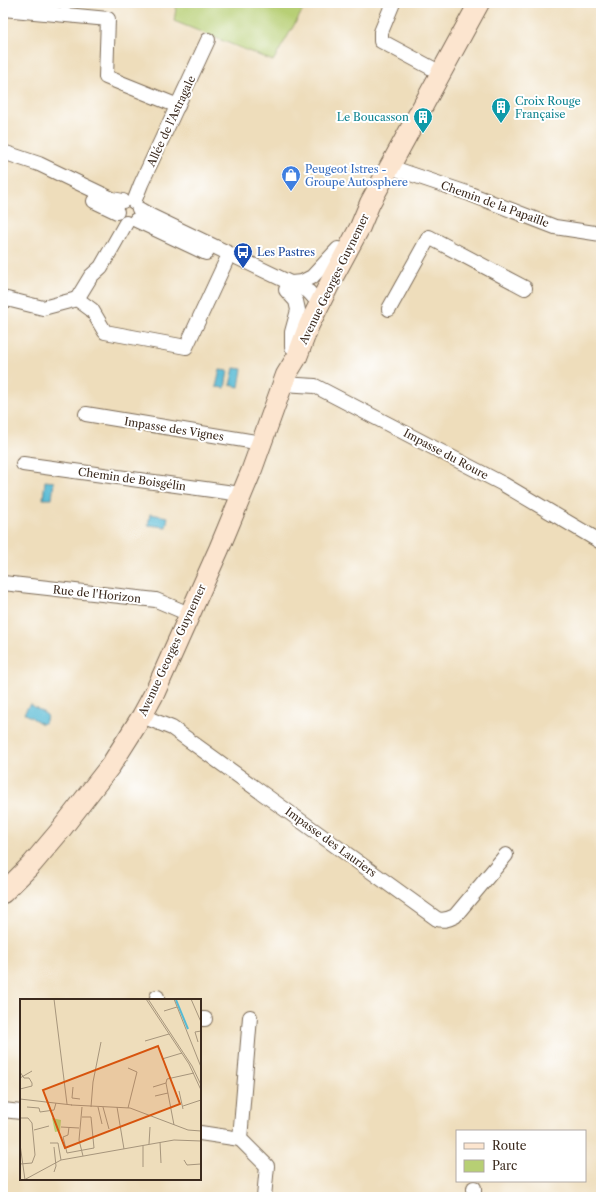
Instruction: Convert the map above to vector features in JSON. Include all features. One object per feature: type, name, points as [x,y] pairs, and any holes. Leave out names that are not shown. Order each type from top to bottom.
[{"type":"main road","name":"Avenue Georges Guynemer","points":[[3,893],[59,832],[111,764],[135,728],[155,692],[242,494],[285,380],[313,298],[342,250],[360,227],[370,203],[478,3]]},
{"type":"main road","name":"Avenue Georges Guynemer","points":[[296,349],[309,325],[342,250]]},
{"type":"street","points":[[393,3],[381,32],[381,41],[441,73]]},
{"type":"street","points":[[3,9],[108,19],[106,77],[178,106]]},
{"type":"street","name":"Allée de l'Astragale","points":[[77,300],[90,276],[101,267],[129,211],[208,40]]},
{"type":"street","points":[[3,152],[39,164],[112,199],[129,211],[151,216],[288,286],[296,301],[298,310],[292,332],[296,349]]},
{"type":"street","points":[[3,161],[21,166],[129,211],[226,262],[288,286],[308,292],[313,298]]},
{"type":"street","name":"Chemin de la Papaille","points":[[390,167],[470,194],[555,227],[601,234]]},
{"type":"street","points":[[389,309],[429,237],[525,288]]},
{"type":"street","points":[[288,286],[312,277],[342,250]]},
{"type":"street","points":[[3,298],[43,308],[77,300],[92,310],[105,332],[186,347],[226,262]]},
{"type":"street","name":"Impasse du Roure","points":[[285,380],[314,386],[486,474],[601,542]]},
{"type":"street","name":"Impasse des Vignes","points":[[86,414],[262,443]]},
{"type":"street","name":"Chemin de Boisgélin","points":[[23,464],[242,494]]},
{"type":"street","name":"Rue de l'Horizon","points":[[3,583],[156,600],[189,614]]},
{"type":"street","name":"Impasse des Lauriers","points":[[142,716],[172,728],[437,919],[449,919],[455,916],[506,855]]},
{"type":"street","points":[[240,1139],[250,1017]]},
{"type":"street","points":[[3,1110],[20,1112]]},
{"type":"street","points":[[201,1133],[240,1139],[267,1166],[264,1197]]},
{"type":"green space","points":[[177,3],[307,3],[273,61],[174,21]]},
{"type":"water","points":[[234,368],[242,369],[239,387],[230,385]]},
{"type":"water","points":[[220,370],[228,371],[225,388],[216,387]]},
{"type":"water","points":[[45,481],[54,482],[52,499],[43,499]]},
{"type":"water","points":[[150,514],[168,517],[166,527],[148,525]]},
{"type":"water","points":[[30,704],[47,715],[46,721],[42,724],[24,713]]},
{"type":"place","name":"Croix Rouge Française","points":[[501,124]]},
{"type":"place","name":"Le Boucasson","points":[[423,134]]},
{"type":"place","name":"Peugeot Istres - Groupe Autosphere","points":[[291,192]]},
{"type":"place","name":"Les Pastres","points":[[243,269]]}]
